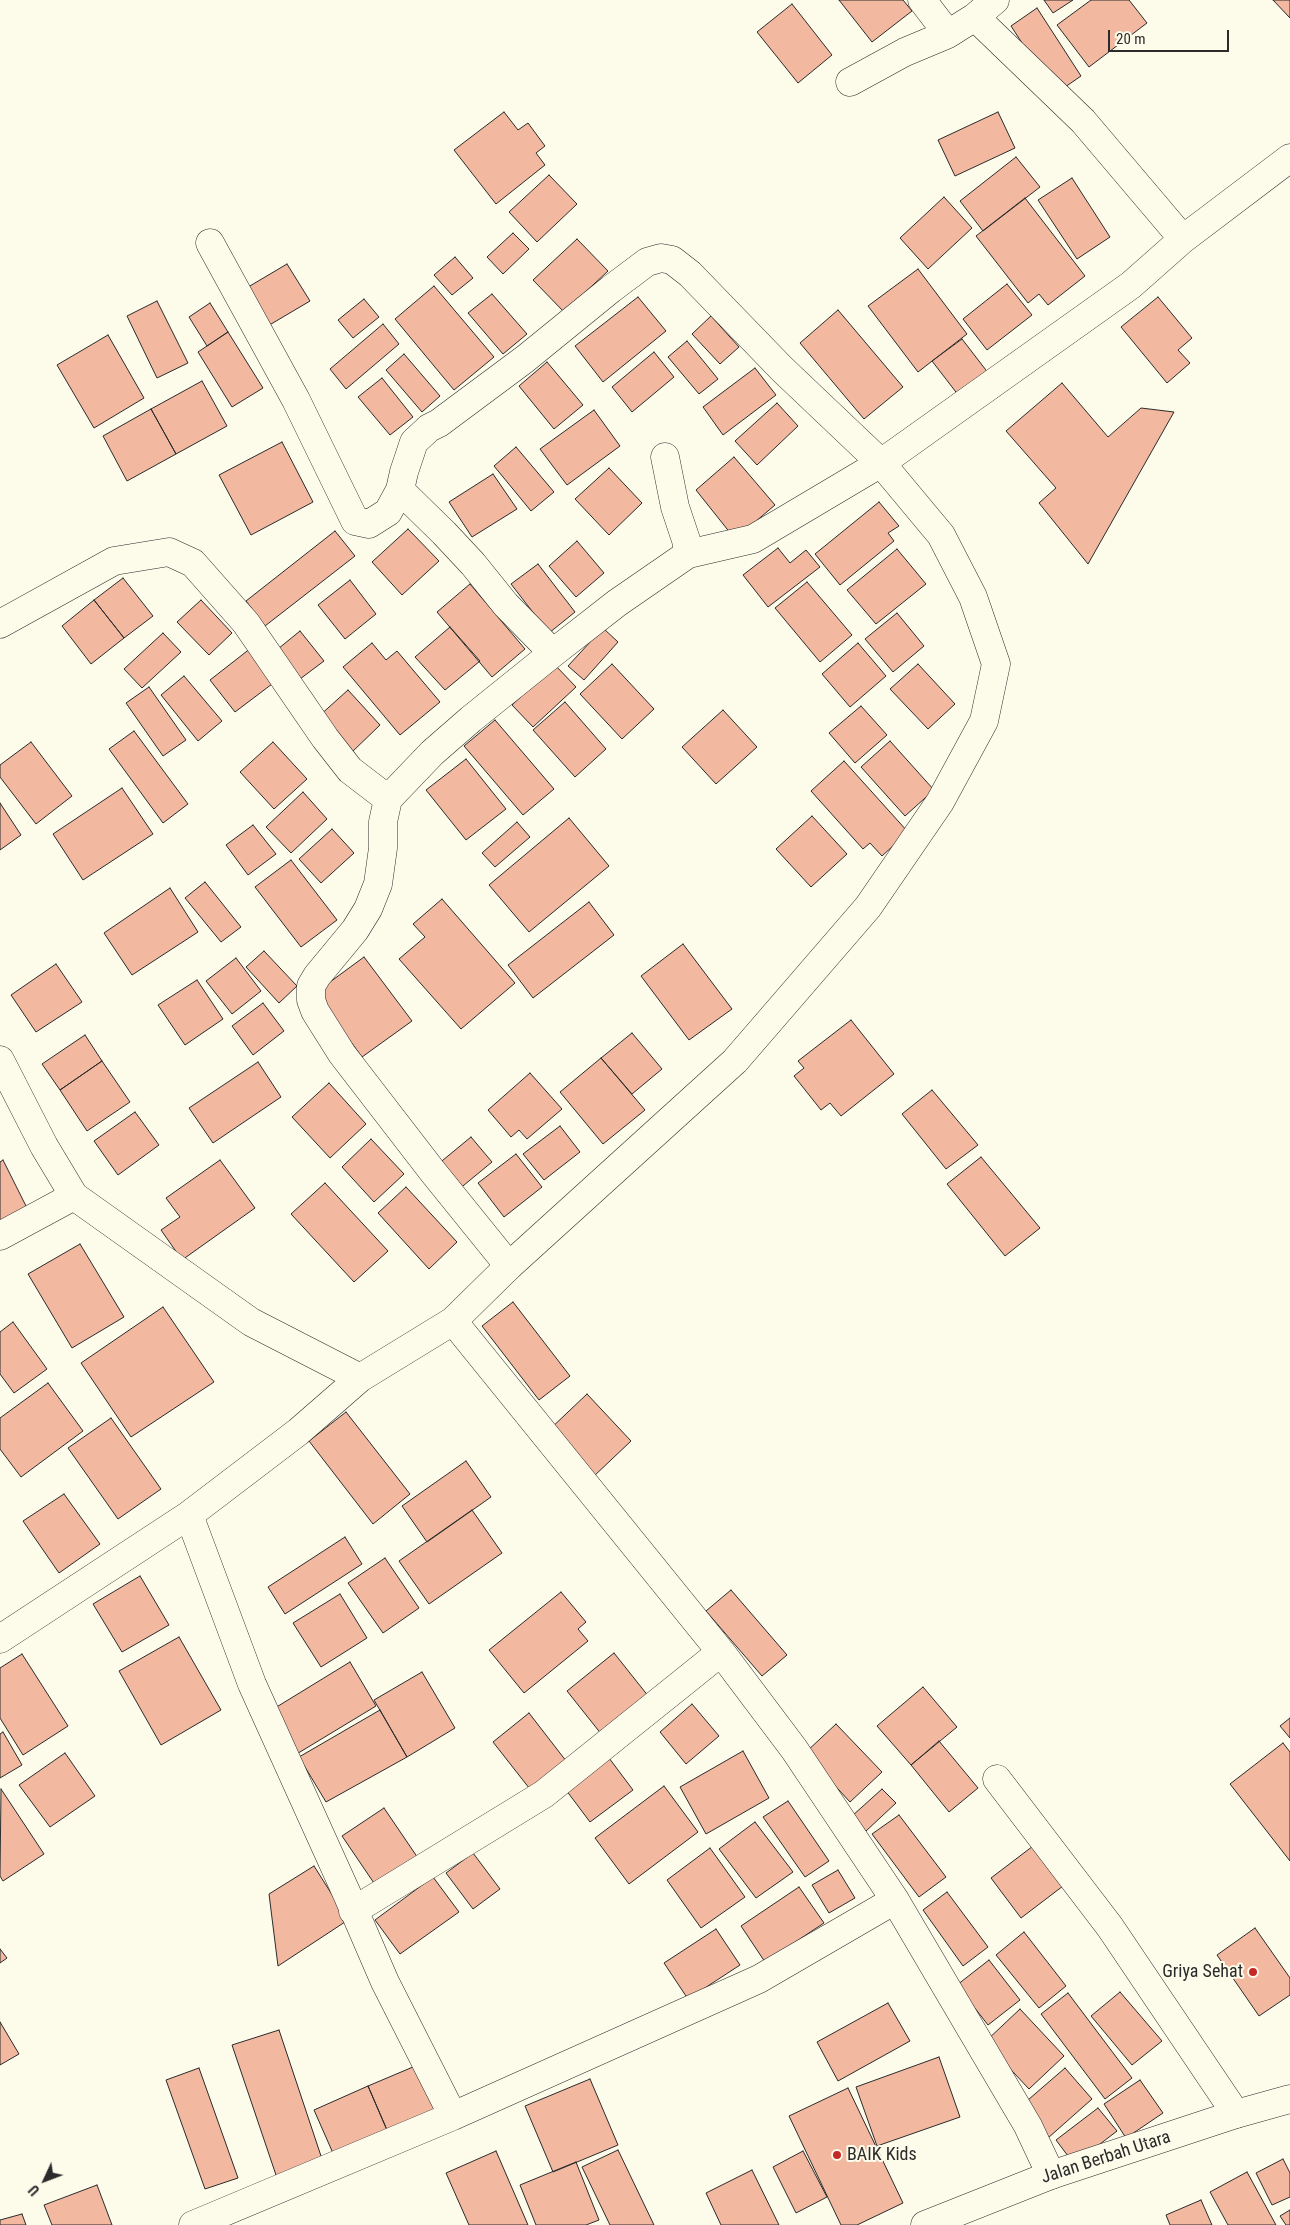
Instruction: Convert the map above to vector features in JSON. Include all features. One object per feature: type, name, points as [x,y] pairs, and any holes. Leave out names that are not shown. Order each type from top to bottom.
[{"type":"street","points":[[922,0],[948,34]]},
{"type":"street","points":[[850,82],[905,52],[948,34],[985,9],[1183,239]]},
{"type":"street","points":[[509,1266],[342,1054],[315,1011],[311,1000],[311,986],[316,976],[355,930],[368,909],[378,884],[383,848],[383,822],[388,799],[432,753],[471,719],[617,604],[688,554],[753,539],[881,463],[1131,285],[1183,239],[1290,158]]},
{"type":"street","points":[[0,1639],[189,1515],[298,1432],[360,1378],[453,1321],[509,1266],[735,1061],[868,907],[940,802],[984,722],[996,664],[973,598],[941,535],[881,463],[782,369],[690,274],[672,260],[660,258],[647,262],[611,288],[525,359],[439,423],[429,428],[414,442],[400,490],[388,512],[369,524],[355,521],[296,400],[210,243]]},
{"type":"street","points":[[665,457],[675,507],[686,540],[688,554]]},
{"type":"street","points":[[400,490],[450,539],[506,605],[553,653]]},
{"type":"street","points":[[0,624],[114,561],[169,552],[193,563],[246,623],[350,770],[388,799]]},
{"type":"street","points":[[0,1060],[44,1146],[74,1196],[251,1322],[360,1378]]},
{"type":"street","points":[[0,1236],[74,1196]]},
{"type":"street","points":[[453,1321],[721,1652],[794,1749],[895,1900],[1028,2126],[1051,2175]]},
{"type":"street","points":[[189,1515],[252,1684],[385,1982],[452,2116]]},
{"type":"street","points":[[353,1911],[544,1794],[721,1652]]},
{"type":"street","points":[[998,1779],[1110,1927],[1236,2114]]},
{"type":"street","points":[[193,2225],[452,2116],[759,1979],[895,1900]]},
{"type":"street","name":"Jalan Berbah Utara","points":[[938,2222],[1051,2175],[1236,2114],[1290,2099]]},
{"type":"building","points":[[839,0],[903,0],[912,11],[872,42]]},
{"type":"building","points":[[1044,0],[1073,0],[1053,13]]},
{"type":"building","points":[[1091,0],[1129,0],[1147,23],[1089,67],[1057,25]]},
{"type":"building","points":[[1273,0],[1290,0],[1290,18]]},
{"type":"building","points":[[792,4],[832,55],[798,83],[757,32]]},
{"type":"building","points":[[1037,8],[1081,76],[1055,94],[1011,26]]},
{"type":"building","points":[[504,112],[518,130],[528,123],[545,146],[536,153],[545,165],[496,204],[454,150]]},
{"type":"building","points":[[998,112],[1015,148],[955,176],[938,140]]},
{"type":"building","points":[[1016,157],[1040,187],[983,231],[960,201]]},
{"type":"building","points":[[549,175],[577,204],[537,242],[509,212]]},
{"type":"building","points":[[1072,178],[1110,237],[1077,259],[1038,200]]},
{"type":"building","points":[[944,197],[972,228],[928,269],[900,238]]},
{"type":"building","points":[[1025,198],[1085,276],[1048,305],[1039,294],[1028,303],[976,236]]},
{"type":"building","points":[[513,233],[529,249],[503,274],[487,257]]},
{"type":"building","points":[[577,239],[608,271],[564,312],[533,280]]},
{"type":"building","points":[[455,257],[473,278],[452,295],[434,275]]},
{"type":"building","points":[[287,264],[310,301],[261,330],[238,293]]},
{"type":"building","points":[[918,269],[967,334],[918,372],[868,306]]},
{"type":"building","points":[[1007,284],[1032,315],[987,350],[963,319]]},
{"type":"building","points":[[434,286],[494,357],[454,390],[395,319]]},
{"type":"building","points":[[492,294],[527,334],[503,354],[468,313]]},
{"type":"building","points":[[638,297],[666,331],[603,382],[575,346]]},
{"type":"building","points":[[1158,297],[1192,338],[1178,350],[1190,363],[1167,383],[1121,327]]},
{"type":"building","points":[[364,299],[379,317],[353,338],[338,320]]},
{"type":"building","points":[[157,301],[188,363],[157,378],[127,316]]},
{"type":"building","points":[[210,303],[228,332],[207,346],[189,317]]},
{"type":"building","points":[[838,310],[903,387],[864,419],[800,343]]},
{"type":"building","points":[[711,316],[739,347],[720,364],[692,334]]},
{"type":"building","points":[[383,324],[399,344],[346,389],[330,369]]},
{"type":"building","points":[[228,332],[263,388],[232,407],[198,352]]},
{"type":"building","points":[[108,335],[144,398],[94,428],[57,365]]},
{"type":"building","points":[[962,339],[989,374],[959,396],[932,361]]},
{"type":"building","points":[[687,341],[718,379],[699,394],[668,357]]},
{"type":"building","points":[[654,352],[674,377],[632,412],[612,387]]},
{"type":"building","points":[[404,354],[440,396],[422,412],[386,370]]},
{"type":"building","points":[[547,362],[583,405],[554,429],[519,386]]},
{"type":"building","points":[[755,368],[776,395],[723,435],[703,407]]},
{"type":"building","points":[[382,378],[413,417],[390,435],[358,397]]},
{"type":"building","points":[[202,381],[227,426],[176,454],[151,409]]},
{"type":"building","points":[[1062,383],[1108,437],[1141,408],[1174,412],[1088,564],[1039,503],[1056,488],[1006,431]]},
{"type":"building","points":[[777,403],[798,426],[757,465],[735,441]]},
{"type":"building","points":[[151,409],[176,454],[127,481],[103,436]]},
{"type":"building","points":[[594,410],[620,446],[567,485],[540,449]]},
{"type":"building","points":[[282,442],[313,502],[251,535],[219,475]]},
{"type":"building","points":[[516,447],[554,492],[531,511],[494,466]]},
{"type":"building","points":[[734,457],[775,505],[735,539],[696,490]]},
{"type":"building","points":[[609,468],[642,503],[609,535],[575,499]]},
{"type":"building","points":[[493,474],[517,509],[472,537],[449,502]]},
{"type":"building","points":[[879,502],[899,526],[888,533],[894,541],[840,585],[815,554]]},
{"type":"building","points":[[408,529],[439,561],[402,595],[372,562]]},
{"type":"building","points":[[335,531],[355,556],[265,626],[246,601]]},
{"type":"building","points":[[577,541],[604,573],[576,597],[549,566]]},
{"type":"building","points":[[778,548],[790,563],[806,550],[820,567],[768,607],[743,575]]},
{"type":"building","points":[[897,549],[926,584],[876,624],[847,590]]},
{"type":"building","points":[[538,564],[575,612],[549,633],[511,584]]},
{"type":"building","points":[[123,578],[153,616],[124,638],[94,600]]},
{"type":"building","points":[[350,580],[376,614],[345,639],[318,605]]},
{"type":"building","points":[[807,582],[852,635],[820,662],[775,608]]},
{"type":"building","points":[[470,584],[525,649],[492,677],[437,612]]},
{"type":"building","points":[[94,600],[124,638],[91,664],[62,626]]},
{"type":"building","points":[[201,600],[232,633],[209,655],[177,622]]},
{"type":"building","points":[[897,613],[924,646],[893,672],[865,639]]},
{"type":"building","points":[[450,627],[480,661],[445,690],[415,657]]},
{"type":"building","points":[[603,628],[618,642],[584,680],[568,666]]},
{"type":"building","points":[[300,631],[324,661],[296,682],[273,653]]},
{"type":"building","points":[[163,633],[181,652],[142,688],[124,669]]},
{"type":"building","points":[[372,643],[386,660],[397,651],[440,702],[400,735],[343,667]]},
{"type":"building","points":[[858,643],[886,676],[850,707],[822,674]]},
{"type":"building","points":[[251,648],[276,681],[235,712],[210,680]]},
{"type":"building","points":[[612,664],[654,709],[622,739],[580,694]]},
{"type":"building","points":[[918,664],[955,704],[928,729],[890,689]]},
{"type":"building","points":[[555,665],[576,687],[533,727],[512,705]]},
{"type":"building","points":[[184,676],[222,721],[198,741],[161,695]]},
{"type":"building","points":[[149,687],[186,740],[163,756],[126,703]]},
{"type":"building","points":[[348,690],[380,725],[351,753],[318,717]]},
{"type":"building","points":[[565,702],[606,749],[575,777],[533,730]]},
{"type":"building","points":[[861,706],[887,735],[855,763],[829,733]]},
{"type":"building","points":[[723,710],[757,747],[716,784],[682,747]]},
{"type":"building","points":[[495,720],[554,789],[523,815],[464,746]]},
{"type":"building","points":[[134,731],[188,804],[163,823],[109,749]]},
{"type":"building","points":[[890,741],[934,790],[905,816],[861,767]]},
{"type":"building","points":[[31,742],[72,796],[36,824],[0,777],[0,765]]},
{"type":"building","points":[[273,742],[307,779],[274,809],[240,772]]},
{"type":"building","points":[[466,759],[506,809],[466,840],[426,790]]},
{"type":"building","points":[[844,761],[908,832],[882,856],[870,843],[863,849],[811,791]]},
{"type":"building","points":[[122,788],[153,834],[83,880],[53,834]]},
{"type":"building","points":[[303,792],[327,819],[291,853],[266,827]]},
{"type":"building","points":[[0,803],[21,835],[0,850]]},
{"type":"building","points":[[812,816],[847,854],[811,887],[776,849]]},
{"type":"building","points":[[569,818],[609,866],[529,932],[489,885]]},
{"type":"building","points":[[517,822],[530,837],[495,867],[482,853]]},
{"type":"building","points":[[253,825],[276,854],[248,875],[226,845]]},
{"type":"building","points":[[332,829],[354,853],[321,883],[299,859]]},
{"type":"building","points":[[291,860],[337,920],[301,947],[255,887]]},
{"type":"building","points":[[205,882],[241,927],[221,942],[185,898]]},
{"type":"building","points":[[170,888],[198,932],[132,975],[104,933]]},
{"type":"building","points":[[442,899],[515,983],[461,1029],[399,959],[425,937],[413,924]]},
{"type":"building","points":[[589,902],[614,935],[533,998],[508,965]]},
{"type":"building","points":[[683,944],[732,1009],[689,1040],[641,976]]},
{"type":"building","points":[[264,951],[297,986],[279,1003],[246,967]]},
{"type":"building","points":[[364,957],[412,1021],[362,1057],[315,993]]},
{"type":"building","points":[[236,958],[261,991],[232,1014],[206,981]]},
{"type":"building","points":[[56,964],[82,1002],[36,1032],[11,995]]},
{"type":"building","points":[[197,980],[223,1019],[185,1045],[158,1005]]},
{"type":"building","points":[[263,1003],[284,1031],[253,1055],[232,1026]]},
{"type":"building","points":[[851,1020],[894,1074],[841,1116],[830,1103],[821,1110],[794,1076],[804,1068],[798,1061]]},
{"type":"building","points":[[632,1033],[662,1069],[632,1094],[601,1058]]},
{"type":"building","points":[[85,1035],[102,1061],[60,1090],[42,1064]]},
{"type":"building","points":[[601,1058],[645,1110],[603,1144],[560,1092]]},
{"type":"building","points":[[102,1061],[130,1102],[87,1131],[60,1090]]},
{"type":"building","points":[[258,1062],[281,1097],[213,1143],[189,1108]]},
{"type":"building","points":[[530,1073],[562,1109],[527,1139],[519,1130],[511,1137],[488,1110]]},
{"type":"building","points":[[329,1083],[366,1124],[330,1158],[292,1117]]},
{"type":"building","points":[[932,1090],[978,1145],[946,1169],[902,1114]]},
{"type":"building","points":[[135,1112],[159,1145],[118,1175],[94,1141]]},
{"type":"building","points":[[560,1126],[580,1152],[544,1180],[523,1154]]},
{"type":"building","points":[[471,1137],[492,1162],[458,1190],[437,1165]]},
{"type":"building","points":[[371,1139],[404,1174],[374,1202],[342,1167]]},
{"type":"building","points":[[516,1154],[542,1187],[504,1217],[478,1183]]},
{"type":"building","points":[[981,1157],[1040,1228],[1005,1256],[947,1184]]},
{"type":"building","points":[[3,1160],[27,1208],[0,1222],[0,1162]]},
{"type":"building","points":[[220,1160],[255,1208],[182,1260],[161,1230],[180,1217],[166,1198]]},
{"type":"building","points":[[325,1183],[388,1251],[354,1282],[291,1214]]},
{"type":"building","points":[[406,1187],[457,1242],[429,1269],[378,1213]]},
{"type":"building","points":[[80,1244],[124,1317],[72,1348],[28,1274]]},
{"type":"building","points":[[513,1302],[570,1376],[539,1400],[482,1326]]},
{"type":"building","points":[[163,1307],[214,1382],[131,1437],[81,1363]]},
{"type":"building","points":[[13,1322],[47,1369],[14,1393],[0,1374],[0,1332]]},
{"type":"building","points":[[48,1383],[83,1431],[21,1477],[0,1449],[0,1418]]},
{"type":"building","points":[[587,1394],[631,1441],[592,1478],[548,1431]]},
{"type":"building","points":[[346,1412],[410,1494],[373,1524],[309,1441]]},
{"type":"building","points":[[111,1418],[161,1489],[118,1519],[68,1448]]},
{"type":"building","points":[[466,1461],[491,1497],[427,1542],[402,1506]]},
{"type":"building","points":[[64,1494],[100,1544],[59,1573],[23,1521]]},
{"type":"building","points":[[472,1510],[502,1553],[429,1604],[399,1561]]},
{"type":"building","points":[[345,1537],[362,1564],[285,1614],[268,1587]]},
{"type":"building","points":[[385,1558],[419,1608],[383,1633],[348,1583]]},
{"type":"building","points":[[140,1576],[169,1625],[122,1652],[93,1604]]},
{"type":"building","points":[[731,1590],[787,1655],[762,1676],[706,1611]]},
{"type":"building","points":[[561,1592],[586,1622],[578,1629],[588,1641],[524,1693],[489,1650]]},
{"type":"building","points":[[340,1594],[367,1638],[321,1667],[293,1623]]},
{"type":"building","points":[[179,1637],[221,1710],[161,1745],[119,1671]]},
{"type":"building","points":[[614,1653],[653,1702],[606,1740],[567,1691]]},
{"type":"building","points":[[22,1654],[68,1726],[23,1755],[0,1718],[0,1668]]},
{"type":"building","points":[[350,1662],[376,1706],[295,1755],[270,1711]]},
{"type":"building","points":[[422,1672],[455,1728],[407,1757],[374,1700]]},
{"type":"building","points":[[923,1687],[957,1727],[911,1765],[877,1726]]},
{"type":"building","points":[[692,1704],[719,1736],[686,1764],[660,1732]]},
{"type":"building","points":[[380,1710],[407,1757],[326,1802],[299,1757]]},
{"type":"building","points":[[529,1713],[570,1766],[533,1793],[493,1742]]},
{"type":"building","points":[[1290,1718],[1290,1738],[1280,1726]]},
{"type":"building","points":[[836,1724],[882,1772],[850,1802],[805,1753]]},
{"type":"building","points":[[3,1732],[22,1765],[0,1778],[0,1734]]},
{"type":"building","points":[[939,1741],[978,1788],[949,1812],[911,1765]]},
{"type":"building","points":[[1283,1743],[1290,1752],[1290,1861],[1230,1784]]},
{"type":"building","points":[[743,1751],[769,1798],[706,1834],[680,1787]]},
{"type":"building","points":[[65,1753],[95,1796],[50,1827],[19,1785]]},
{"type":"building","points":[[609,1758],[633,1790],[590,1822],[566,1790]]},
{"type":"building","points":[[664,1786],[698,1832],[629,1884],[595,1838]]},
{"type":"building","points":[[1,1789],[44,1854],[3,1881],[0,1876]]},
{"type":"building","points":[[882,1789],[896,1803],[866,1831],[852,1816]]},
{"type":"building","points":[[788,1801],[829,1861],[805,1877],[763,1817]]},
{"type":"building","points":[[384,1808],[420,1861],[378,1889],[342,1836]]},
{"type":"building","points":[[899,1815],[946,1877],[919,1897],[872,1834]]},
{"type":"building","points":[[755,1822],[793,1872],[756,1898],[719,1849]]},
{"type":"building","points":[[1037,1843],[1067,1883],[1021,1918],[991,1878]]},
{"type":"building","points":[[710,1848],[745,1897],[701,1928],[667,1880]]},
{"type":"building","points":[[473,1853],[500,1889],[473,1909],[446,1873]]},
{"type":"building","points":[[314,1866],[348,1920],[278,1966],[269,1894]]},
{"type":"building","points":[[838,1870],[855,1898],[829,1913],[812,1885]]},
{"type":"building","points":[[433,1877],[459,1912],[400,1954],[375,1920]]},
{"type":"building","points":[[799,1887],[824,1923],[765,1962],[741,1926]]},
{"type":"building","points":[[947,1892],[988,1947],[963,1966],[923,1910]]},
{"type":"building","points":[[1255,1928],[1290,1978],[1290,1995],[1259,2016],[1217,1955]]},
{"type":"building","points":[[716,1929],[740,1965],[688,1999],[664,1963]]},
{"type":"building","points":[[1024,1932],[1066,1986],[1039,2008],[996,1955]]},
{"type":"building","points":[[0,1949],[7,1958],[0,1963]]},
{"type":"building","points":[[989,1960],[1020,2000],[988,2025],[957,1985]]},
{"type":"building","points":[[1120,1992],[1162,2041],[1132,2065],[1091,2016]]},
{"type":"building","points":[[1068,1993],[1132,2078],[1105,2099],[1041,2014]]},
{"type":"building","points":[[888,2003],[910,2041],[838,2081],[817,2042]]},
{"type":"building","points":[[1020,2009],[1064,2056],[1029,2089],[985,2042]]},
{"type":"building","points":[[0,2022],[19,2054],[0,2065]]},
{"type":"building","points":[[279,2030],[323,2162],[277,2178],[232,2045]]},
{"type":"building","points":[[939,2057],[960,2117],[877,2146],[856,2087]]},
{"type":"building","points":[[420,2064],[442,2114],[390,2137],[368,2086]]},
{"type":"building","points":[[199,2068],[238,2178],[205,2189],[166,2080]]},
{"type":"building","points":[[1065,2068],[1092,2099],[1048,2138],[1021,2106]]},
{"type":"building","points":[[590,2079],[618,2145],[553,2172],[525,2106]]},
{"type":"building","points":[[1140,2080],[1163,2113],[1126,2138],[1104,2104]]},
{"type":"building","points":[[368,2086],[390,2137],[336,2160],[314,2110]]},
{"type":"building","points":[[848,2088],[903,2203],[857,2225],[841,2225],[789,2116]]},
{"type":"building","points":[[1098,2108],[1117,2131],[1074,2164],[1056,2140]]},
{"type":"building","points":[[618,2150],[654,2225],[610,2225],[582,2167]]},
{"type":"building","points":[[496,2151],[528,2225],[469,2225],[446,2173]]},
{"type":"building","points":[[803,2151],[827,2197],[796,2213],[773,2167]]},
{"type":"building","points":[[1283,2159],[1290,2173],[1290,2197],[1272,2205],[1256,2173]]},
{"type":"building","points":[[576,2162],[599,2220],[586,2225],[536,2225],[520,2185]]},
{"type":"building","points":[[752,2170],[779,2225],[721,2225],[706,2193]]},
{"type":"building","points":[[1247,2172],[1276,2225],[1228,2225],[1210,2192]]},
{"type":"building","points":[[97,2185],[112,2225],[52,2225],[44,2205]]},
{"type":"building","points":[[1201,2200],[1212,2225],[1170,2225],[1166,2215]]},
{"type":"building","points":[[1290,2210],[1290,2225],[1286,2225],[1280,2216]]},
{"type":"building","points":[[22,2214],[26,2225],[0,2225],[0,2220]]},
{"type":"place","name":"Griya Sehat","points":[[1253,1972]]},
{"type":"place","name":"BAIK Kids","points":[[837,2155]]}]
